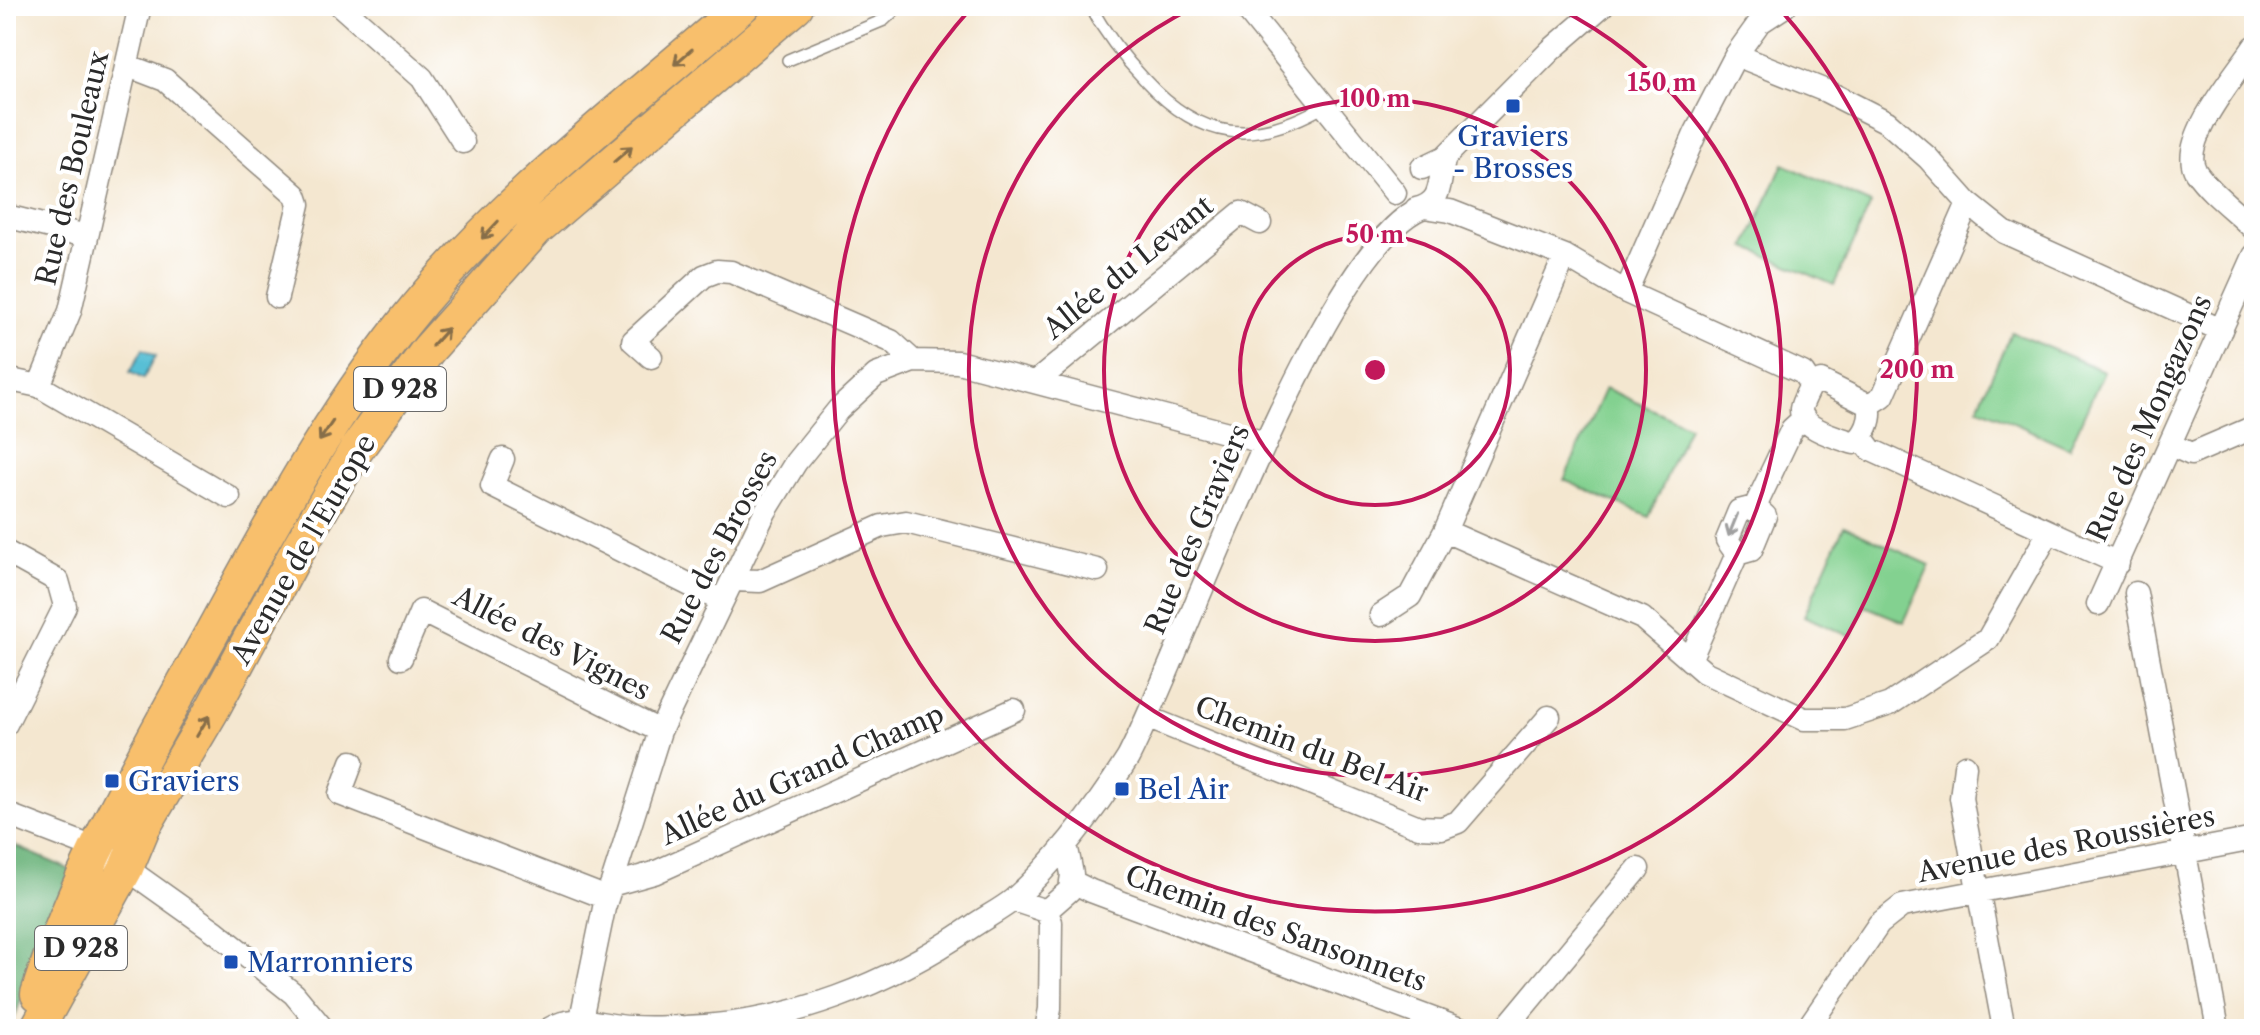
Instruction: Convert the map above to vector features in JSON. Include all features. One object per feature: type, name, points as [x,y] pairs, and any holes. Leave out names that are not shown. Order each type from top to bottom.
[{"type":"main road","name":"Avenue de l'Europe","points":[[27,1029],[52,950],[94,848],[321,437],[405,321],[507,211],[742,6]]},
{"type":"main road","name":"Avenue de l'Europe","points":[[37,1029],[126,868],[143,827],[212,710],[308,531],[356,450],[428,350],[536,229],[796,6]]},
{"type":"street","name":"Rue des Bouleaux","points":[[39,386],[70,311],[140,6]]},
{"type":"street","points":[[341,6],[422,78],[463,142]]},
{"type":"street","points":[[1244,6],[1373,164],[1404,207],[1463,216],[1565,256],[1626,292],[1803,373],[1811,385]]},
{"type":"street","points":[[1423,208],[1432,202],[1430,176],[1445,157],[1551,50],[1602,6]]},
{"type":"street","points":[[1626,292],[1696,132],[1736,55],[1759,23],[1785,6]]},
{"type":"street","points":[[2254,47],[2246,76],[2198,131],[2190,151],[2195,171],[2254,229]]},
{"type":"street","points":[[1736,55],[1826,91],[1887,122],[1928,158],[1968,203],[2004,232],[2221,330]]},
{"type":"street","points":[[126,65],[165,80],[296,195],[299,204],[277,297]]},
{"type":"street","points":[[1373,164],[1430,176],[1451,206],[1463,216]]},
{"type":"street","points":[[1396,196],[1401,178],[1430,176]]},
{"type":"street","name":"Rue des Graviers","points":[[1383,237],[1396,196]]},
{"type":"street","points":[[1869,405],[1883,396],[1968,203]]},
{"type":"street","name":"Rue des Graviers","points":[[549,1029],[558,1023],[581,1019],[620,1027],[734,1024],[803,1007],[872,985],[921,960],[1013,900],[1066,844],[1098,804],[1149,718],[1266,443],[1338,303],[1383,237],[1405,216],[1423,208]]},
{"type":"street","name":"Allée du Levant","points":[[1036,382],[1241,213],[1260,223]]},
{"type":"street","points":[[6,216],[86,236]]},
{"type":"street","points":[[1381,615],[1410,596],[1445,531],[1565,256]]},
{"type":"street","name":"Rue des Mongazons","points":[[2098,604],[2254,256]]},
{"type":"street","points":[[651,357],[633,341],[704,276],[717,271],[731,272],[891,341],[913,361]]},
{"type":"street","name":"Rue des Brosses","points":[[581,1019],[609,892],[660,731],[720,600],[733,580],[765,512],[796,462],[830,421],[876,375],[913,361],[958,362],[1266,443]]},
{"type":"street","points":[[6,379],[39,386],[229,497]]},
{"type":"street","points":[[1821,381],[1869,405],[1871,414],[1862,438],[1854,443],[1810,425],[1801,409],[1811,385],[1821,381]]},
{"type":"street","points":[[1690,660],[1737,554],[1751,550],[1765,516],[1755,507],[1792,429],[1804,418]]},
{"type":"street","points":[[2171,445],[2191,454],[2254,427]]},
{"type":"street","points":[[1862,438],[1871,450],[2118,563]]},
{"type":"street","points":[[503,459],[492,486],[720,600]]},
{"type":"street","points":[[733,580],[760,581],[882,526],[906,522],[1097,570]]},
{"type":"street","points":[[1445,531],[1642,618],[1704,672],[1804,719],[1845,719],[1890,704],[1988,639],[2049,532]]},
{"type":"street","points":[[6,552],[58,581],[65,606],[6,724]]},
{"type":"street","points":[[2136,593],[2218,1029]]},
{"type":"street","name":"Allée des Vignes","points":[[401,658],[421,611],[660,731]]},
{"type":"street","name":"Allée du Grand Champ","points":[[609,892],[1014,710]]},
{"type":"street","name":"Chemin du Bel Air","points":[[1149,718],[1419,827],[1442,828],[1458,822],[1549,717]]},
{"type":"street","points":[[352,762],[340,794],[609,892]]},
{"type":"street","points":[[1965,766],[1961,798],[2004,1029]]},
{"type":"street","points":[[6,814],[94,848],[126,868],[216,932],[294,994],[323,1029]]},
{"type":"street","name":"Avenue des Roussières","points":[[1807,1029],[1879,924],[1902,906],[2254,839]]},
{"type":"street","points":[[1046,911],[1070,890],[1066,844]]},
{"type":"street","points":[[1505,1029],[1638,869]]},
{"type":"street","name":"Chemin des Sansonnets","points":[[1071,881],[1460,1029]]},
{"type":"street","points":[[1013,900],[1046,911],[1051,922],[1050,1009],[1046,1029]]},
{"type":"lane","points":[[788,60],[884,20],[899,6]]},
{"type":"lane","points":[[1090,6],[1110,43],[1151,88],[1181,115],[1211,129],[1238,133],[1287,126],[1326,105]]},
{"type":"green space","points":[[1783,164],[1871,204],[1834,285],[1746,247]]},
{"type":"green space","points":[[2011,332],[2104,371],[2069,448],[1978,407]]},
{"type":"green space","points":[[1605,388],[1689,426],[1649,517],[1564,480]]},
{"type":"green space","points":[[1844,526],[1930,565],[1904,622],[1865,606],[1851,637],[1804,616]]},
{"type":"green space","points":[[6,842],[71,870],[10,1029],[6,1029]]},
{"type":"water","points":[[143,349],[156,356],[143,379],[130,372]]},
{"type":"place","name":"Graviers - Brosses","points":[[1513,106]]},
{"type":"place","name":"Graviers","points":[[112,781]]},
{"type":"place","name":"Bel Air","points":[[1122,789]]},
{"type":"place","name":"Marronniers","points":[[231,962]]}]
